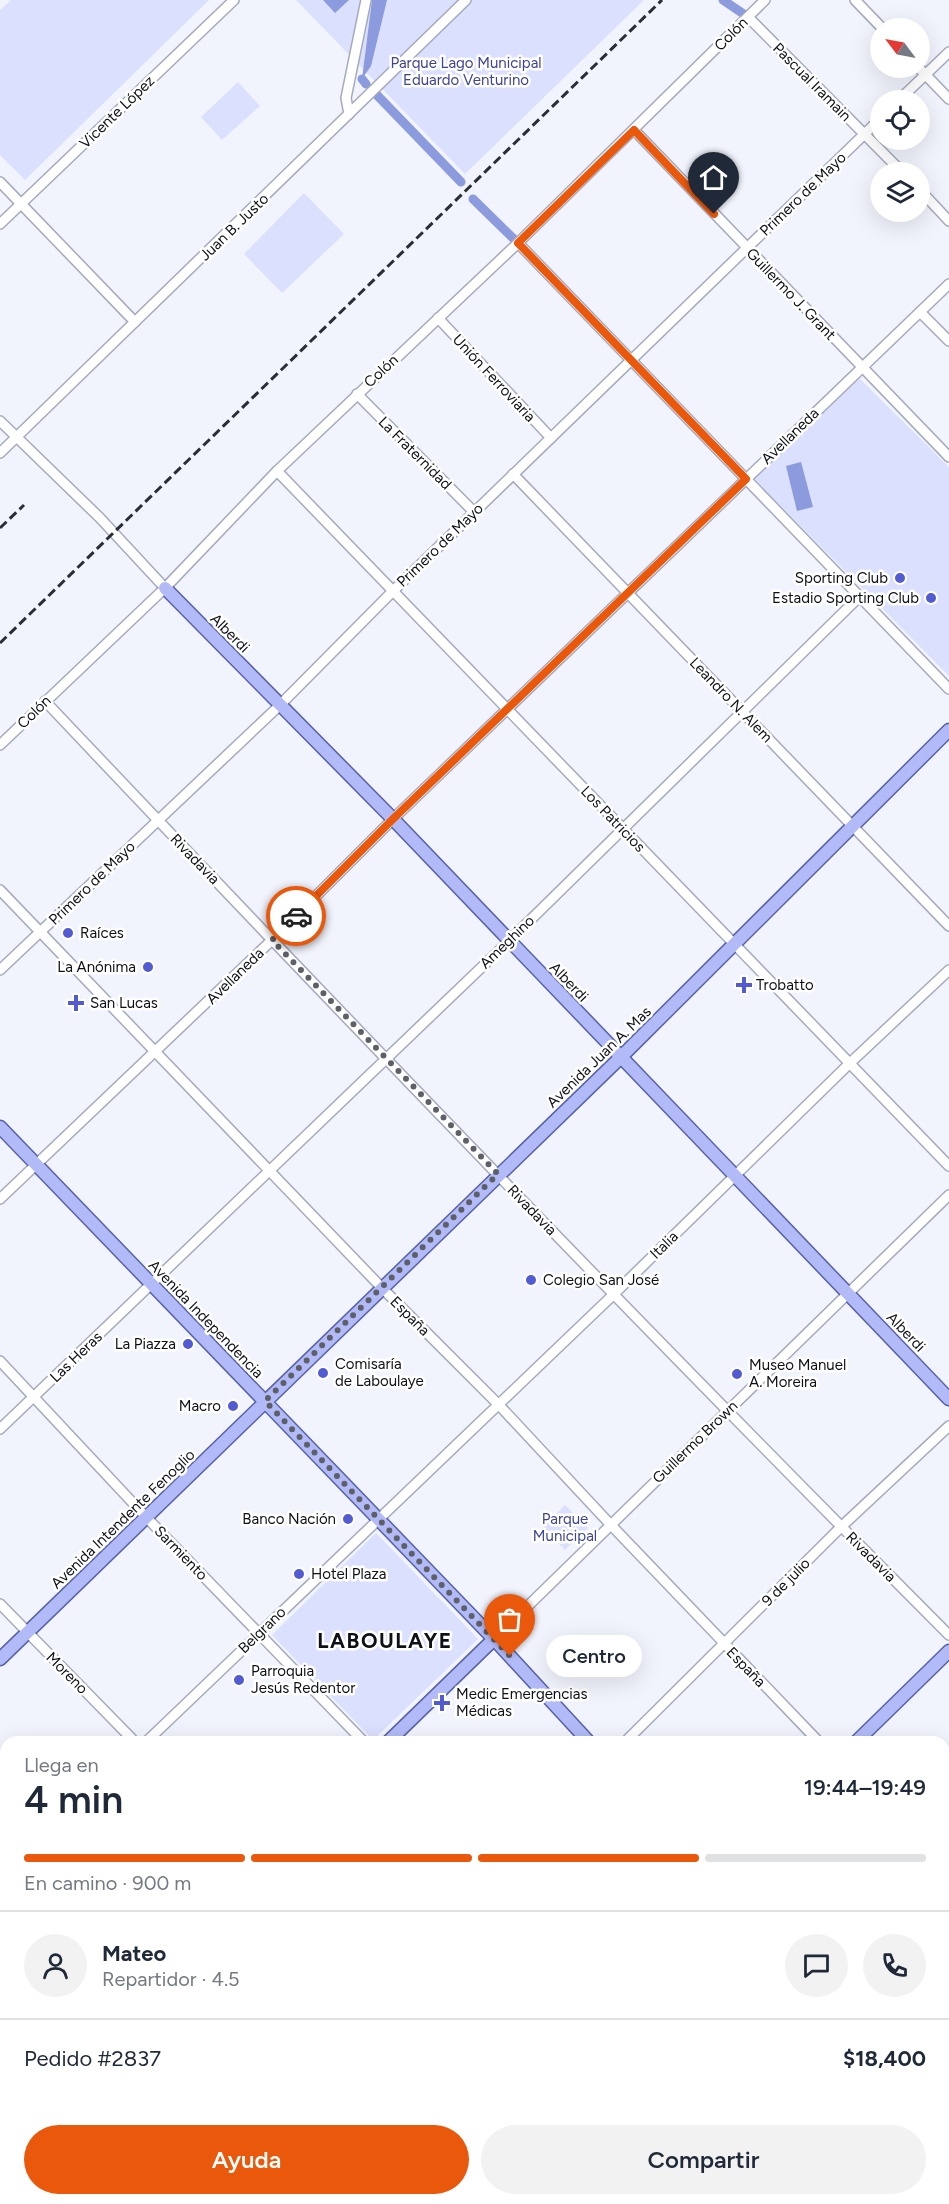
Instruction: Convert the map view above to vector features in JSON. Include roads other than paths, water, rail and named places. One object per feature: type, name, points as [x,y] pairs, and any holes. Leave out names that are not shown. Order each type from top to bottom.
[{"type":"main road","name":"Alberdi","points":[[165,588],[393,819],[949,1399]]},
{"type":"main road","name":"Avenida Juan A. Mas","points":[[265,1401],[621,1057],[949,730]]},
{"type":"main road","name":"Avenida Independencia","points":[[0,1127],[494,1639],[583,1736]]},
{"type":"main road","name":"Avenida Intendente Fenoglio","points":[[0,1659],[265,1401]]},
{"type":"main road","points":[[394,1736],[494,1639]]},
{"type":"main road","points":[[862,1736],[949,1651]]},
{"type":"street","name":"Vicente López","points":[[0,224],[234,0]]},
{"type":"street","points":[[349,114],[346,98],[366,0]]},
{"type":"street","name":"Juan B. Justo","points":[[0,453],[466,0]]},
{"type":"street","name":"Colón","points":[[0,745],[165,588],[277,471],[518,243],[765,0]]},
{"type":"street","points":[[855,0],[872,18]]},
{"type":"street","name":"Pascual Iramain","points":[[748,17],[892,162]]},
{"type":"street","points":[[930,66],[949,52]]},
{"type":"street","points":[[907,90],[917,78]]},
{"type":"street","points":[[930,78],[949,99]]},
{"type":"street","name":"Primero de Mayo","points":[[0,970],[280,705],[393,591],[870,129]]},
{"type":"street","name":"Guillermo J. Grant","points":[[634,130],[949,457]]},
{"type":"street","points":[[0,182],[135,322]]},
{"type":"street","points":[[930,201],[949,221]]},
{"type":"street","points":[[518,243],[949,689]]},
{"type":"street","name":"Avellaneda","points":[[0,1199],[156,1052],[393,819],[949,284]]},
{"type":"street","points":[[920,312],[949,342]]},
{"type":"street","name":"Unión Ferroviaria","points":[[438,318],[551,438]]},
{"type":"street","name":"La Fraternidad","points":[[357,394],[474,512]]},
{"type":"street","points":[[0,421],[100,518],[165,588]]},
{"type":"street","name":"Los Patricios","points":[[277,471],[949,1166]]},
{"type":"street","name":"Leandro N. Alem","points":[[513,474],[949,926]]},
{"type":"street","name":"Ameghino","points":[[151,1284],[509,941],[860,597]]},
{"type":"street","name":"Rivadavia","points":[[45,701],[386,1059],[727,1411],[949,1635]]},
{"type":"street","name":"España","points":[[0,890],[382,1288],[498,1404],[723,1644],[813,1736]]},
{"type":"street","name":"Italia","points":[[378,1519],[949,970]]},
{"type":"street","name":"Guillermo Brown","points":[[494,1639],[949,1195]]},
{"type":"street","name":"Las Heras","points":[[0,1429],[151,1284]]},
{"type":"street","name":"Sarmiento","points":[[0,1361],[147,1518],[358,1736]]},
{"type":"street","name":"9 de julio","points":[[631,1736],[841,1527],[949,1426]]},
{"type":"street","name":"Belgrano","points":[[152,1736],[378,1519]]},
{"type":"street","name":"Moreno","points":[[0,1604],[129,1736]]},
{"type":"water","points":[[323,0],[349,0],[335,13]]},
{"type":"water","points":[[372,0],[387,0],[371,66],[362,79]]},
{"type":"water","points":[[801,462],[813,507],[797,511],[786,466]]},
{"type":"waterway","points":[[723,0],[748,17]]},
{"type":"waterway","points":[[362,79],[366,84]]},
{"type":"waterway","points":[[374,92],[461,182]]},
{"type":"waterway","points":[[473,199],[518,243]]},
{"type":"railway","points":[[0,643],[662,0]]},
{"type":"railway","points":[[0,528],[24,505]]},
{"type":"place","name":"Sporting Club","points":[[900,578]]},
{"type":"place","name":"Estadio Sporting Club","points":[[931,598]]},
{"type":"place","name":"Raíces","points":[[68,933]]},
{"type":"place","name":"La Anónima","points":[[148,967]]},
{"type":"place","name":"Trobatto","points":[[744,985]]},
{"type":"place","name":"San Lucas","points":[[76,1003]]},
{"type":"place","name":"Colegio San José","points":[[531,1280]]},
{"type":"place","name":"La Piazza","points":[[188,1344]]},
{"type":"place","name":"Comisaría de Laboulaye","points":[[323,1373]]},
{"type":"place","name":"Museo Manuel A. Moreira","points":[[737,1374]]},
{"type":"place","name":"Macro","points":[[233,1406]]},
{"type":"place","name":"Banco Nación","points":[[348,1519]]},
{"type":"place","name":"Hotel Plaza","points":[[299,1574]]},
{"type":"place","name":"Centro","points":[[510,1656]]},
{"type":"place","name":"Parroquia Jesús Redentor","points":[[239,1680]]},
{"type":"place","name":"Medic Emergencias Médicas","points":[[442,1703]]},
{"type":"district","name":"LABOULAYE","points":[[385,1640]]},
{"type":"park label","name":"Parque Lago Municipal Eduardo Venturino","points":[[466,72]]},
{"type":"park label","name":"Parque Municipal","points":[[565,1528]]}]
